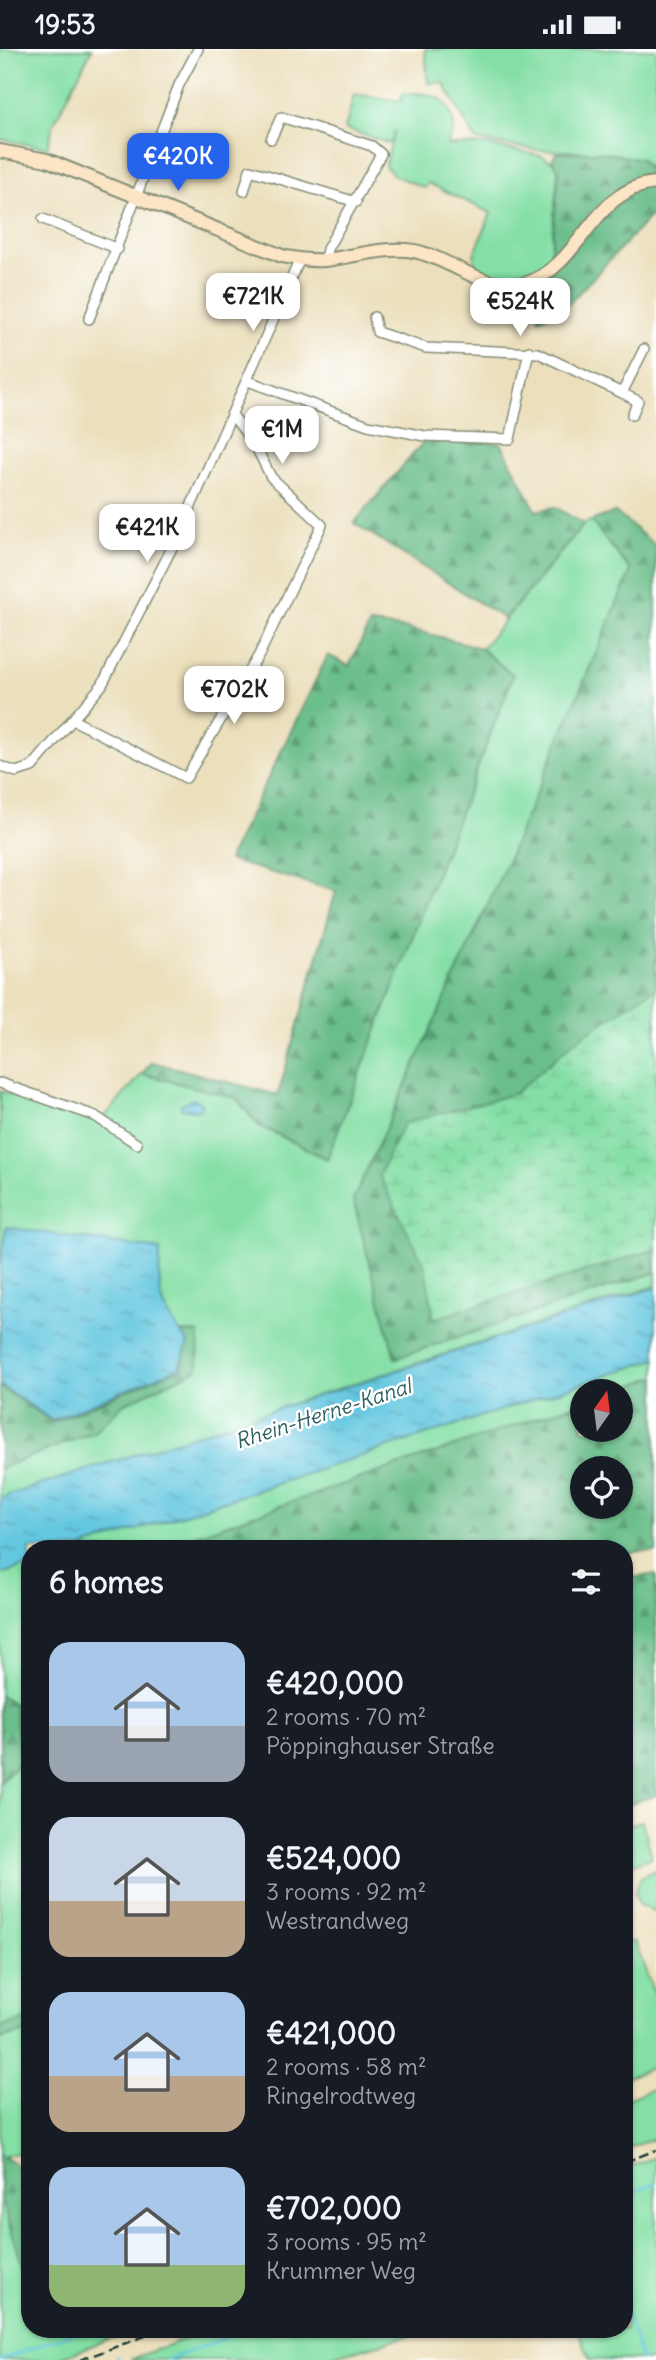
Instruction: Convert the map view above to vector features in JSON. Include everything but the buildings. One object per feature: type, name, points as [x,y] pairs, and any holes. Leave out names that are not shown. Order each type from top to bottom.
[{"type":"main road","points":[[0,151],[47,160],[270,252],[300,259],[325,260],[405,250],[417,251],[485,281],[505,285],[528,283],[545,275],[562,260],[605,208],[630,189],[656,183]]},
{"type":"street","points":[[89,320],[178,85],[198,49]]},
{"type":"street","points":[[271,139],[281,117],[379,150],[380,159],[327,249],[325,260]]},
{"type":"street","points":[[244,191],[250,170],[356,202]]},
{"type":"street","points":[[43,219],[118,249]]},
{"type":"street","points":[[5,768],[16,772],[32,767],[102,685],[177,538],[300,259]]},
{"type":"street","points":[[374,317],[377,332],[426,348],[517,354],[529,351],[638,401],[632,415]]},
{"type":"street","points":[[622,393],[644,349]]},
{"type":"street","points":[[248,381],[368,425],[425,436],[510,439],[529,351]]},
{"type":"street","points":[[73,720],[186,779],[259,655],[322,525],[271,477],[255,445],[233,416]]},
{"type":"street","points":[[0,1083],[95,1116],[137,1144]]},
{"type":"green space","points":[[0,49],[92,49],[54,123],[47,148],[0,139]]},
{"type":"green space","points":[[425,49],[656,49],[656,168],[644,166],[641,159],[598,152],[536,150],[476,140],[443,82],[428,83]]},
{"type":"green space","points":[[403,93],[431,95],[444,102],[452,117],[454,129],[447,145],[487,145],[542,156],[556,164],[558,171],[550,260],[542,268],[515,278],[475,268],[474,255],[491,213],[428,183],[425,188],[395,176],[385,166],[395,130],[391,144],[345,129],[354,94],[401,101]]},
{"type":"green space","points":[[598,152],[641,159],[656,179],[656,210],[563,310],[539,319],[534,285],[550,260],[559,171],[552,159],[557,153]]},
{"type":"green space","points":[[426,439],[501,443],[536,511],[555,507],[584,524],[505,619],[354,523]]},
{"type":"green space","points":[[615,512],[656,546],[656,1272],[395,1358],[353,1200],[507,862],[631,571],[591,521]]},
{"type":"green space","points":[[591,521],[631,571],[507,862],[396,1358],[656,1272],[656,1286],[0,1498],[0,1468],[94,1432],[123,1404],[197,1369],[199,1333],[180,1332],[167,1311],[159,1284],[160,1250],[7,1228],[0,1268],[0,1091],[100,1122],[142,1074],[236,1098],[258,1125],[327,1158],[513,675],[481,649],[584,524]]},
{"type":"green space","points":[[370,624],[409,629],[467,644],[481,649],[513,675],[327,1159],[258,1125],[236,1098],[142,1074],[152,1062],[278,1095],[336,891],[228,860],[328,655],[349,666]]},
{"type":"green space","points":[[656,988],[656,1249],[434,1319],[425,1266],[379,1175],[404,1123],[514,1094],[575,1041]]},
{"type":"green space","points":[[180,1332],[199,1333],[198,1369],[123,1404],[94,1432],[0,1468],[0,1387],[53,1422],[180,1368],[188,1343]]},
{"type":"green space","points":[[656,1359],[656,1377],[634,1385],[634,1379],[595,1379]]},
{"type":"green space","points":[[656,1377],[656,1552],[633,1553],[633,1540],[181,1540],[570,1406],[570,1442],[634,1442],[634,1385]]},
{"type":"green space","points":[[570,1387],[570,1406],[181,1540],[105,1540]]},
{"type":"green space","points":[[21,1568],[21,1761],[14,1704],[0,1695],[0,1574]]},
{"type":"green space","points":[[656,1574],[656,1795],[633,1802],[633,1578]]},
{"type":"green space","points":[[0,1695],[14,1704],[21,1761],[0,1783]]},
{"type":"green space","points":[[21,1761],[21,2021],[0,2027],[0,1783]]},
{"type":"green space","points":[[642,1821],[652,1857],[633,1864],[633,1824]]},
{"type":"green space","points":[[656,1869],[656,1912],[639,1905],[635,1892],[641,1877]]},
{"type":"green space","points":[[633,1942],[656,2000],[656,2066],[633,2075]]},
{"type":"green space","points":[[21,2021],[21,2033],[0,2039],[0,2027]]},
{"type":"green space","points":[[21,2033],[21,2152],[3,2157],[0,2154],[0,2039]]},
{"type":"green space","points":[[656,2088],[656,2138],[633,2146],[633,2097]]},
{"type":"green space","points":[[0,2154],[21,2168],[21,2261],[0,2197]]},
{"type":"green space","points":[[656,2157],[656,2360],[590,2360],[581,2338],[633,2338],[633,2166]]},
{"type":"green space","points":[[0,2197],[21,2261],[21,2338],[111,2338],[54,2360],[0,2360]]},
{"type":"green space","points":[[186,2338],[400,2338],[321,2360],[130,2360]]},
{"type":"water","points":[[194,1099],[201,1103],[200,1110],[181,1109],[181,1104]]},
{"type":"water","points":[[6,1227],[160,1250],[159,1280],[162,1300],[188,1343],[179,1368],[52,1420],[0,1385],[0,1268]]},
{"type":"water","name":"Rhein-Herne-Kanal","points":[[656,1287],[656,1359],[595,1379],[570,1379],[570,1387],[105,1540],[21,1540],[21,1568],[0,1574],[0,1498]]},
{"type":"waterway","points":[[633,2191],[656,2183]]},
{"type":"waterway","points":[[633,2334],[642,2360]]},
{"type":"waterway","points":[[0,2360],[60,2338]]},
{"type":"waterway","points":[[167,2360],[224,2338]]},
{"type":"waterway","points":[[116,2356],[119,2360]]},
{"type":"railway","points":[[633,2159],[656,2150]]},
{"type":"railway","points":[[80,2360],[140,2338]]}]
